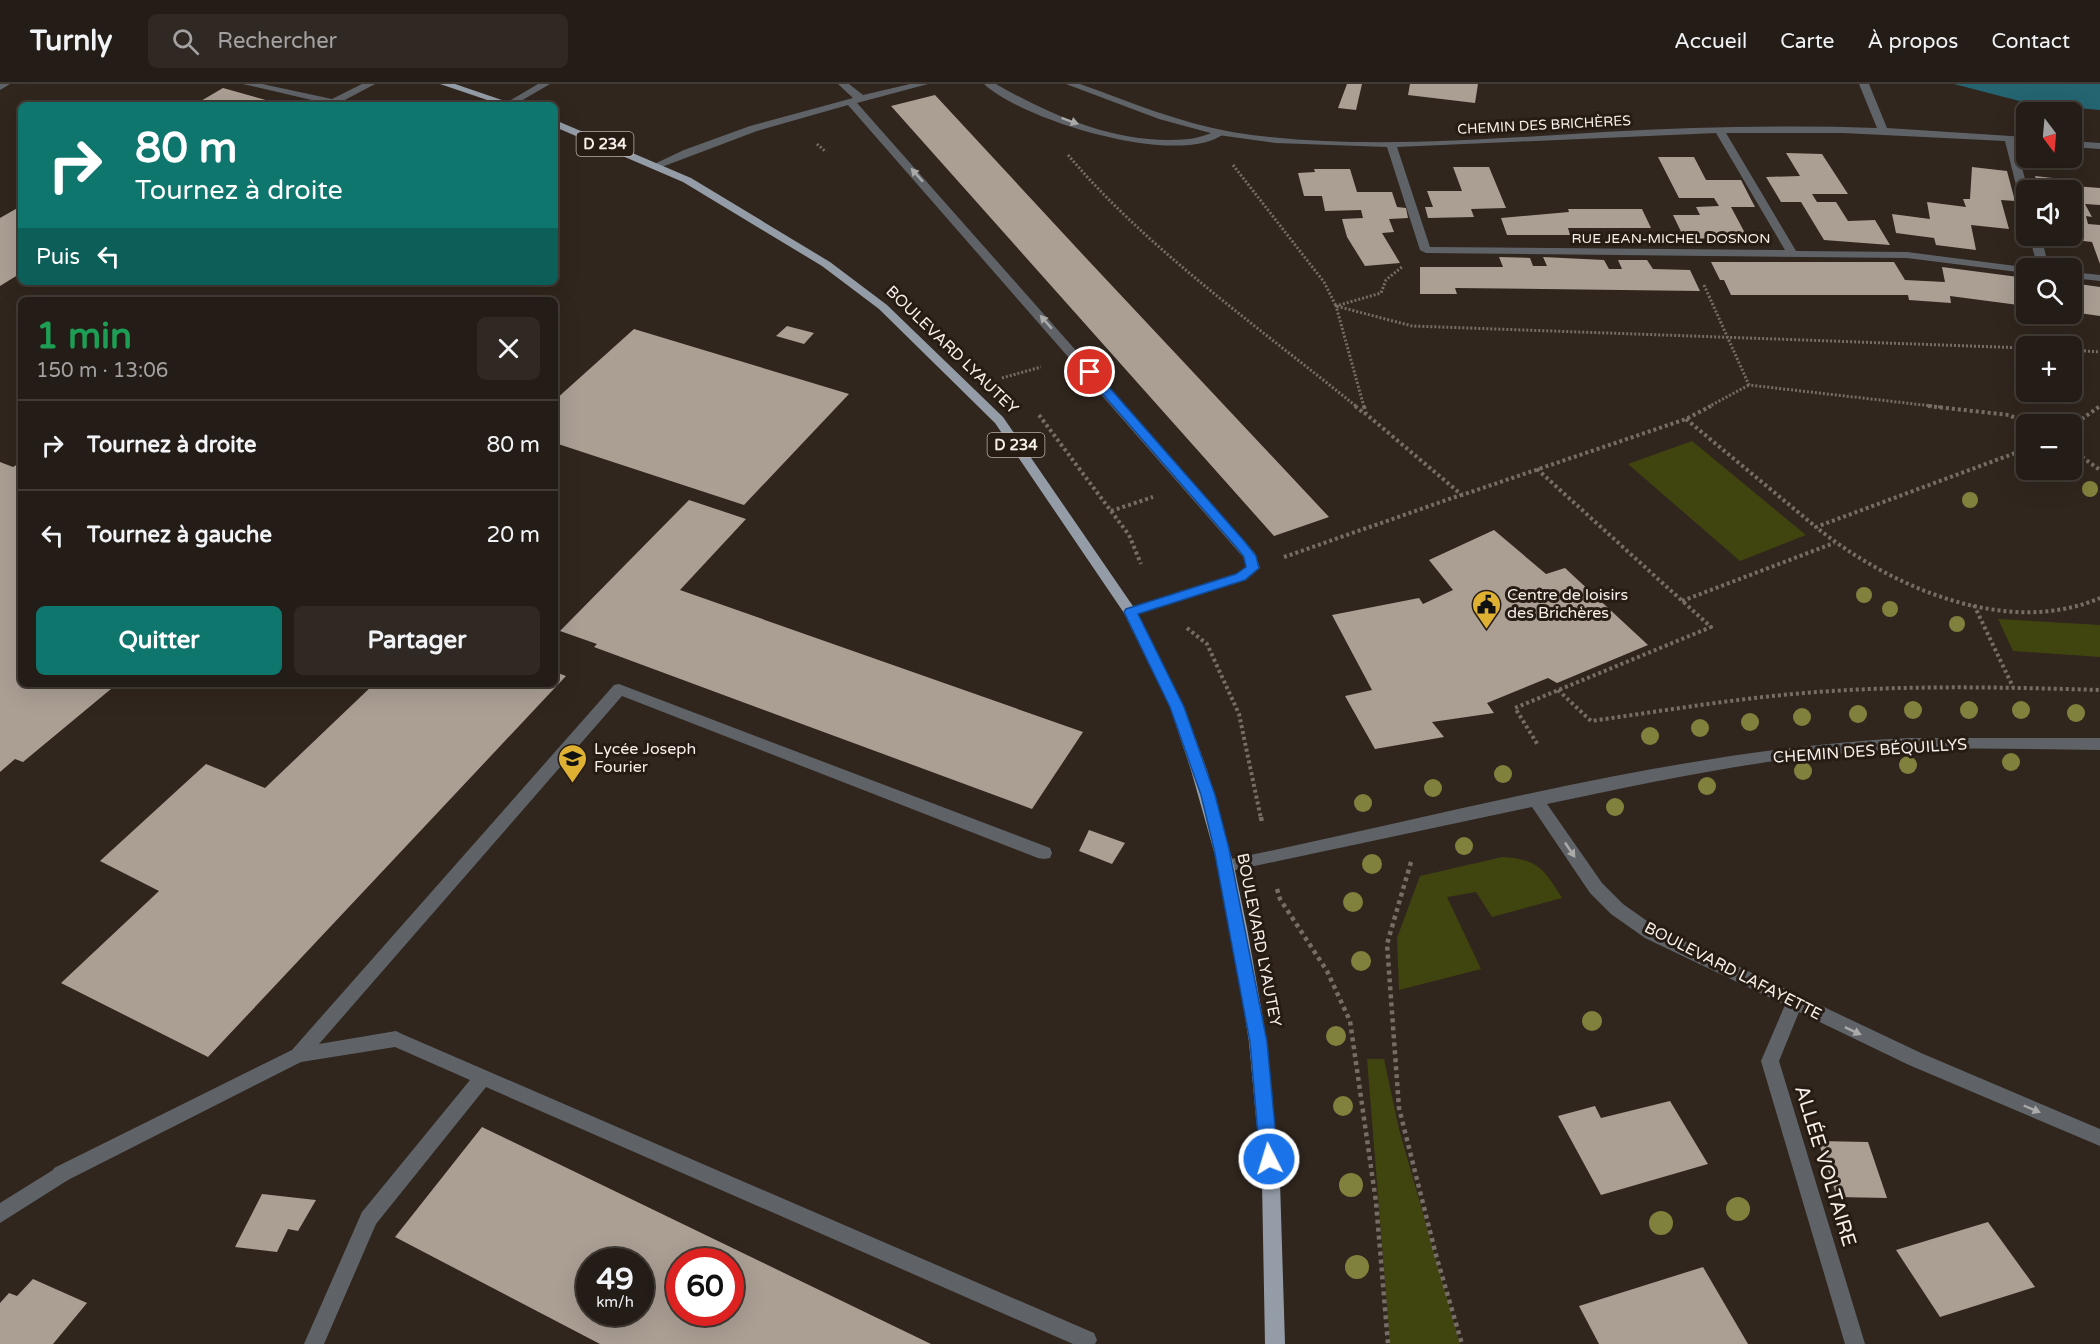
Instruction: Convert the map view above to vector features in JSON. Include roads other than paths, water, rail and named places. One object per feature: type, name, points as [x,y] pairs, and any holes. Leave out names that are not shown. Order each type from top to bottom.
[{"type":"main road","points":[[445,84],[504,102]]},
{"type":"main road","name":"BOULEVARD LYAUTEY","points":[[558,124],[687,180],[826,264],[883,307],[999,420],[1130,612],[1177,707],[1208,795],[1226,866],[1258,1042],[1271,1182],[1275,1344]]},
{"type":"street","points":[[0,87],[5,84]]},
{"type":"street","points":[[248,84],[336,101],[370,84]]},
{"type":"street","points":[[514,102],[545,84]]},
{"type":"street","points":[[843,84],[1189,485],[1251,562],[1241,577],[1130,612]]},
{"type":"street","points":[[655,165],[703,144],[747,129],[855,99],[923,84]]},
{"type":"street","points":[[989,84],[1016,101],[1124,140],[1143,143],[1189,143],[1220,133]]},
{"type":"street","name":"CHEMIN DES BRICHÈRES","points":[[1071,84],[1168,118],[1220,133],[1297,141],[1391,145],[1491,143],[1719,130],[1883,130],[2016,139]]},
{"type":"street","points":[[1864,84],[1883,130]]},
{"type":"street","points":[[1719,130],[1792,253]]},
{"type":"street","points":[[2008,139],[2019,180]]},
{"type":"street","name":"RUE JEAN-MICHEL DOSNON","points":[[1391,145],[1426,250],[1907,255],[2016,269]]},
{"type":"street","points":[[2082,145],[2100,146]]},
{"type":"street","points":[[2082,276],[2100,278]]},
{"type":"street","points":[[298,1055],[619,689],[1044,853]]},
{"type":"street","name":"CHEMIN DES BÉQUILLYS","points":[[1537,802],[1673,772],[1798,753],[1934,743],[2100,744]]},
{"type":"street","points":[[1226,866],[1537,802]]},
{"type":"street","name":"BOULEVARD LAFAYETTE","points":[[1537,802],[1596,888],[1617,909],[1651,933],[1915,1059],[2100,1138]]},
{"type":"street","name":"ALLÉE VOLTAIRE","points":[[1794,1003],[1770,1061],[1855,1344]]},
{"type":"street","points":[[0,1214],[61,1174],[298,1055],[396,1039],[1087,1340]]},
{"type":"street","points":[[314,1344],[369,1218],[484,1076]]},
{"type":"water","points":[[1954,84],[2100,84],[2100,110],[2082,108],[2082,102],[2023,102]]},
{"type":"place","name":"Centre de loisirs des Brichères","points":[[1486,630]]},
{"type":"place","name":"Lycée Joseph Fourier","points":[[573,784]]}]
